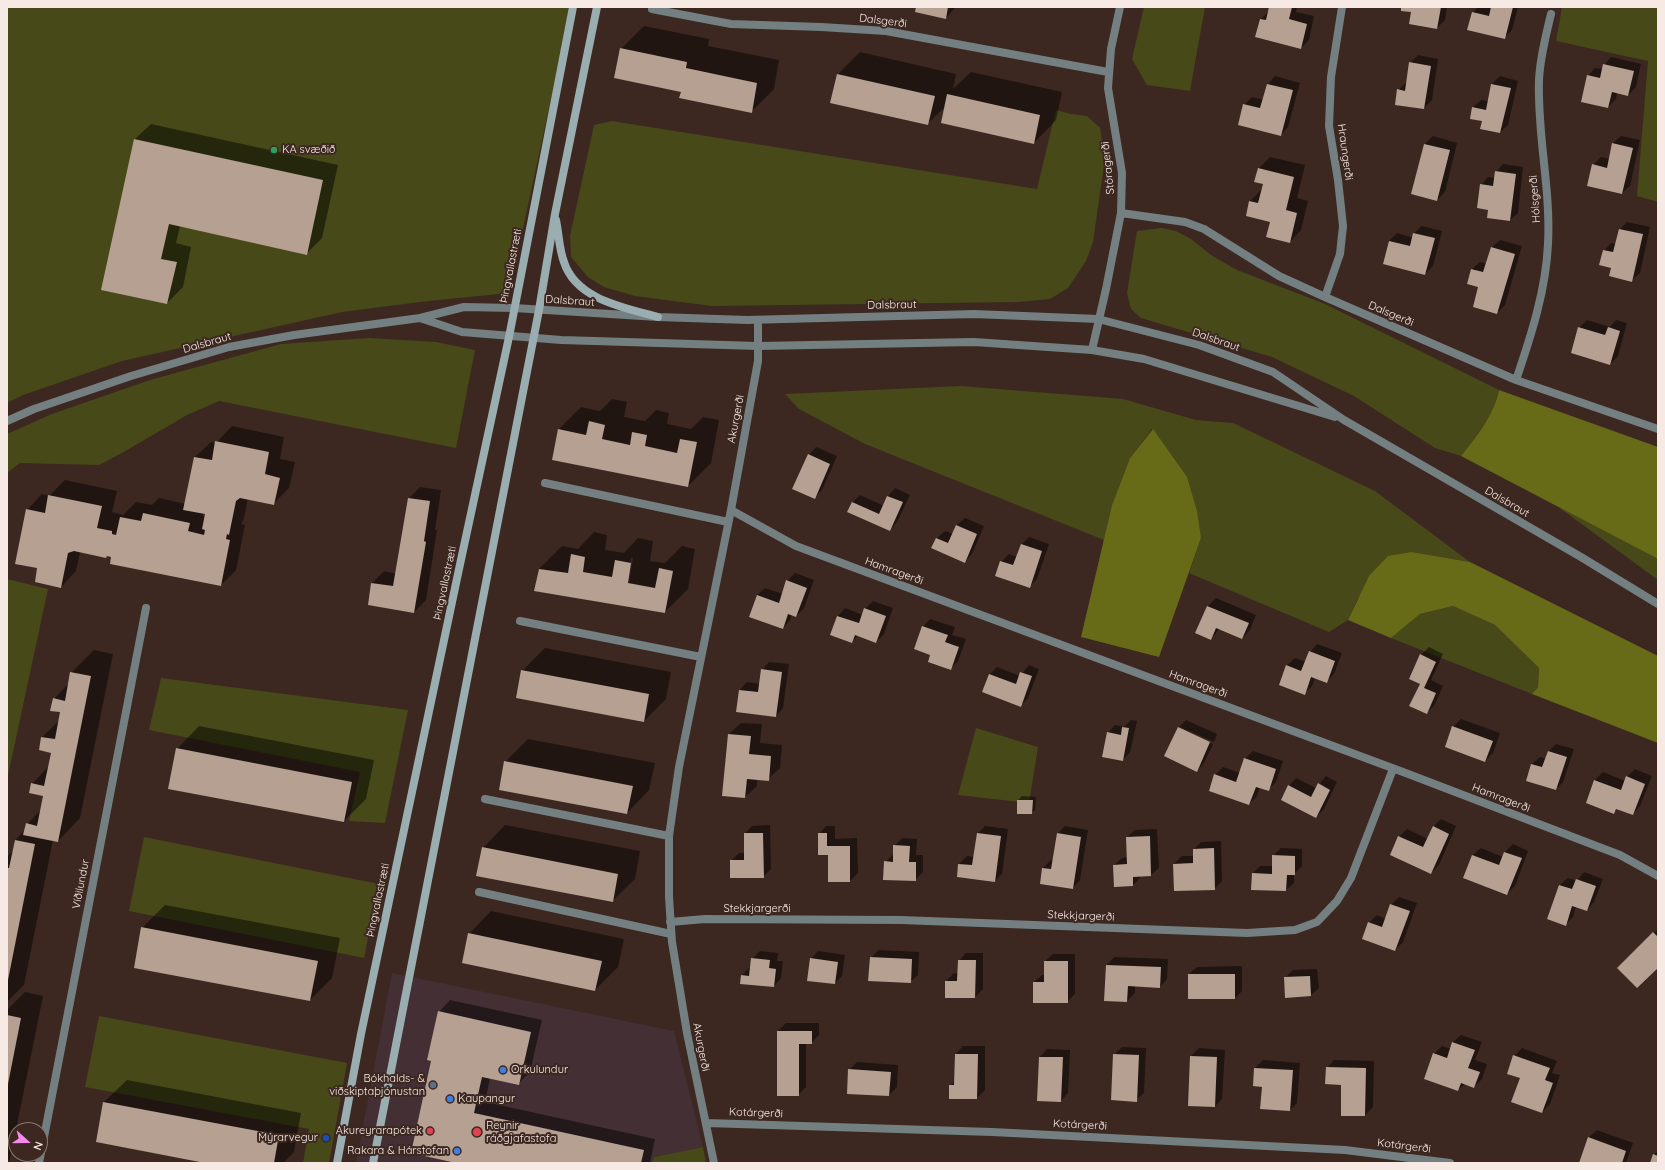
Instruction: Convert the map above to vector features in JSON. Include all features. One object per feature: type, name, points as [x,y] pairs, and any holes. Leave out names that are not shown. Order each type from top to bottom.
[{"type":"main road","name":"Þingvallastræti","points":[[337,1163],[365,1019],[509,337],[573,7]]},
{"type":"main road","points":[[373,1163],[534,338],[555,214],[597,7]]},
{"type":"main road","points":[[555,214],[564,263],[573,280],[587,292],[613,304],[658,317]]},
{"type":"street","name":"Stóragerði","points":[[1092,350],[1121,212],[1122,173],[1110,101],[1108,72],[1111,49],[1120,7]]},
{"type":"street","name":"Hraungerði","points":[[1325,297],[1340,254],[1343,226],[1338,180],[1329,126],[1331,77],[1342,7]]},
{"type":"street","name":"Dalsgerði","points":[[652,10],[731,24],[886,31],[1108,72]]},
{"type":"street","name":"Hólsgerði","points":[[1516,380],[1539,306],[1548,244],[1539,80],[1542,53],[1551,14]]},
{"type":"street","name":"Dalsgerði","points":[[1121,212],[1185,222],[1204,229],[1279,276],[1325,297],[1516,380],[1658,429]]},
{"type":"street","name":"Dalsbraut","points":[[7,421],[34,409],[131,376],[229,347],[294,334],[420,318],[464,307],[514,308],[658,317],[758,320],[974,314],[1098,319],[1199,345],[1273,372],[1344,420],[1581,557],[1658,604]]},
{"type":"street","name":"Dalsbraut","points":[[420,318],[462,332],[509,337],[758,346],[974,342],[1092,350],[1144,359],[1344,420]]},
{"type":"street","name":"Akurgerði","points":[[714,1163],[707,1123],[702,1109],[687,1033],[671,934],[669,836],[679,767],[731,510],[758,361],[758,320]]},
{"type":"street","points":[[545,483],[728,522]]},
{"type":"street","name":"Hamragerði","points":[[731,510],[796,546],[1620,855],[1658,876]]},
{"type":"street","name":"Víðilundur","points":[[39,1163],[146,608]]},
{"type":"street","points":[[520,621],[701,657]]},
{"type":"street","name":"Stekkjargerði","points":[[670,922],[705,919],[901,920],[1246,934],[1295,930],[1317,922],[1336,901],[1351,878],[1393,769]]},
{"type":"street","points":[[485,799],[669,836]]},
{"type":"street","points":[[479,892],[671,934]]},
{"type":"street","name":"Kotárgerði","points":[[707,1123],[992,1132],[1345,1150],[1450,1163]]},
{"type":"shaded area","name":"KA svæðið","points":[[7,7],[571,7],[509,293],[428,301],[342,312],[122,361],[23,395],[7,403]]},
{"type":"shaded area","points":[[1144,7],[1205,7],[1190,91],[1147,85],[1132,59]]},
{"type":"shaded area","points":[[1562,7],[1658,7],[1658,202],[1637,196],[1648,61],[1556,41]]},
{"type":"shaded area","points":[[1056,110],[1087,116],[1100,128],[1105,158],[1093,242],[1086,261],[1068,288],[1050,299],[1018,302],[712,306],[635,296],[604,287],[588,277],[571,257],[570,236],[594,125],[612,121],[1037,189]]},
{"type":"shaded area","points":[[1162,228],[1176,231],[1191,239],[1211,255],[1237,270],[1325,304],[1499,390],[1497,399],[1489,417],[1461,456],[1435,448],[1354,396],[1272,357],[1141,318],[1131,309],[1127,293],[1137,231]]},
{"type":"shaded area","points":[[369,338],[436,342],[475,350],[456,448],[219,401],[187,415],[99,465],[20,463],[7,473],[7,434],[52,414],[150,380],[281,344]]},
{"type":"shaded area","points":[[961,386],[1123,399],[1196,420],[1233,423],[1375,491],[1470,562],[1412,552],[1358,598],[1348,620],[1329,632],[1189,573],[1201,538],[1152,429],[1130,458],[1112,505],[1104,540],[865,444],[799,409],[785,394]]},
{"type":"shaded area","points":[[1499,390],[1658,447],[1658,559],[1461,456],[1479,433],[1489,417],[1497,399]]},
{"type":"shaded area","points":[[1153,429],[1187,477],[1197,511],[1201,538],[1159,657],[1081,637],[1112,505],[1130,458]]},
{"type":"shaded area","points":[[1557,506],[1658,559],[1658,580]]},
{"type":"shaded area","points":[[1412,552],[1470,562],[1658,656],[1658,743],[1532,694],[1538,687],[1539,668],[1495,625],[1453,606],[1420,614],[1391,638],[1348,620],[1369,576],[1388,556]]},
{"type":"shaded area","points":[[7,579],[48,589],[7,780]]},
{"type":"shaded area","points":[[1453,606],[1495,625],[1539,668],[1538,687],[1532,694],[1391,638],[1420,614]]},
{"type":"shaded area","points":[[161,678],[408,710],[385,823],[349,821],[360,772],[149,730]]},
{"type":"shaded area","points":[[976,728],[1038,747],[1029,803],[958,795]]},
{"type":"shaded area","points":[[144,837],[379,884],[364,958],[129,911]]},
{"type":"shaded area","name":"Kaupangur","points":[[392,973],[674,1031],[703,1147],[654,1157],[652,1163],[356,1163]]},
{"type":"shaded area","points":[[99,1016],[347,1063],[329,1163],[303,1163],[309,1129],[85,1087]]},
{"type":"shaded area","points":[[703,1147],[706,1163],[652,1163],[654,1157]]},
{"type":"building","points":[[916,7],[948,7],[946,19],[915,12]]},
{"type":"building","points":[[1269,7],[1292,7],[1289,19],[1307,24],[1301,49],[1255,37],[1260,19],[1266,20]]},
{"type":"building","points":[[1401,7],[1441,7],[1437,29],[1409,24],[1411,12],[1401,11]]},
{"type":"building","points":[[1491,7],[1513,7],[1505,39],[1467,30],[1472,12],[1489,16]]},
{"type":"building","points":[[620,48],[687,62],[686,68],[757,83],[752,113],[679,98],[681,92],[614,78]]},
{"type":"building","points":[[1409,62],[1431,66],[1424,109],[1395,105],[1397,89],[1405,91]]},
{"type":"building","points":[[1603,64],[1634,71],[1628,96],[1612,92],[1608,108],[1581,102],[1587,75],[1600,78]]},
{"type":"building","points":[[837,74],[935,96],[928,125],[830,103]]},
{"type":"building","points":[[1267,84],[1293,90],[1281,136],[1238,125],[1243,104],[1260,108]]},
{"type":"building","points":[[1491,84],[1511,88],[1500,133],[1480,129],[1482,121],[1470,119],[1472,107],[1486,110]]},
{"type":"building","points":[[947,94],[1040,115],[1034,144],[941,123]]},
{"type":"building","points":[[134,139],[323,180],[307,255],[169,224],[161,259],[177,262],[167,304],[101,290]]},
{"type":"building","points":[[1612,143],[1633,148],[1622,194],[1587,186],[1592,164],[1607,168]]},
{"type":"building","points":[[1424,144],[1450,150],[1437,201],[1411,194]]},
{"type":"building","points":[[1258,168],[1294,177],[1286,210],[1297,213],[1290,243],[1266,237],[1270,222],[1246,216],[1249,201],[1258,203],[1263,184],[1254,182]]},
{"type":"building","points":[[1495,171],[1516,174],[1510,221],[1487,218],[1488,210],[1477,208],[1480,184],[1493,186]]},
{"type":"building","points":[[1619,229],[1643,234],[1632,282],[1609,276],[1611,268],[1599,265],[1603,250],[1613,252]]},
{"type":"building","points":[[1413,233],[1435,238],[1425,275],[1383,264],[1389,241],[1410,246]]},
{"type":"building","points":[[1491,247],[1515,254],[1497,314],[1473,307],[1478,287],[1467,284],[1471,269],[1483,272]]},
{"type":"building","points":[[1578,327],[1605,335],[1608,327],[1620,331],[1610,365],[1571,353]]},
{"type":"building","points":[[589,421],[605,425],[602,439],[630,445],[632,432],[647,435],[645,446],[677,453],[680,439],[697,442],[688,487],[552,460],[558,429],[586,435]]},
{"type":"building","points":[[215,441],[269,452],[265,474],[280,478],[274,505],[240,498],[236,501],[229,535],[227,534],[226,539],[230,540],[221,586],[110,564],[111,557],[107,556],[106,558],[74,551],[68,553],[61,588],[35,582],[37,568],[15,564],[26,509],[45,513],[48,495],[102,506],[97,528],[112,531],[112,534],[116,535],[120,517],[141,521],[143,513],[190,523],[188,531],[204,535],[205,530],[202,529],[205,514],[183,510],[194,457],[212,460]]},
{"type":"building","points":[[808,454],[830,464],[815,499],[792,489]]},
{"type":"building","points":[[887,496],[903,502],[890,531],[847,512],[852,502],[879,514]]},
{"type":"building","points":[[408,498],[430,501],[424,541],[426,542],[414,613],[368,605],[371,583],[393,586]]},
{"type":"building","points":[[956,525],[977,534],[965,563],[931,548],[936,538],[948,543]]},
{"type":"building","points":[[1021,544],[1042,551],[1030,588],[995,576],[1000,561],[1013,565]]},
{"type":"building","points":[[571,554],[585,557],[583,572],[612,577],[615,560],[631,563],[628,583],[655,588],[659,568],[673,571],[665,613],[534,591],[539,569],[568,573]]},
{"type":"building","points":[[786,580],[807,588],[796,617],[788,614],[783,629],[749,617],[757,595],[779,603]]},
{"type":"building","points":[[1207,606],[1249,623],[1242,639],[1216,628],[1211,640],[1195,633]]},
{"type":"building","points":[[864,608],[886,616],[876,643],[855,635],[852,643],[830,635],[837,616],[859,623]]},
{"type":"building","points":[[922,626],[948,635],[945,642],[959,647],[951,670],[928,662],[930,655],[914,649]]},
{"type":"building","points":[[1309,651],[1335,661],[1327,683],[1311,677],[1305,695],[1279,685],[1286,665],[1301,671]]},
{"type":"building","points":[[1420,654],[1436,662],[1424,688],[1436,693],[1427,714],[1409,706],[1420,684],[1409,679]]},
{"type":"building","points":[[761,669],[782,672],[776,717],[736,712],[739,690],[758,692]]},
{"type":"building","points":[[521,670],[649,694],[644,722],[516,698]]},
{"type":"building","points":[[70,672],[91,676],[58,842],[23,835],[26,823],[37,826],[43,796],[29,793],[31,783],[44,786],[51,753],[39,750],[41,737],[55,739],[60,712],[50,711],[53,698],[65,701]]},
{"type":"building","points":[[1020,672],[1032,676],[1021,707],[982,692],[989,674],[1016,684]]},
{"type":"building","points":[[1452,726],[1493,741],[1485,762],[1445,747]]},
{"type":"building","points":[[1122,727],[1129,728],[1123,761],[1102,757],[1107,732],[1121,735]]},
{"type":"building","points":[[1178,727],[1210,742],[1197,772],[1164,756]]},
{"type":"building","points":[[728,734],[751,736],[749,754],[771,756],[769,781],[747,779],[745,798],[722,796]]},
{"type":"building","points":[[176,748],[352,782],[344,822],[168,789]]},
{"type":"building","points":[[1548,751],[1567,757],[1556,790],[1526,781],[1531,764],[1542,767]]},
{"type":"building","points":[[1244,758],[1276,769],[1269,791],[1256,787],[1249,805],[1209,791],[1214,774],[1236,782]]},
{"type":"building","points":[[504,761],[633,786],[627,814],[499,790]]},
{"type":"building","points":[[1626,776],[1645,784],[1633,815],[1616,809],[1614,814],[1586,803],[1594,780],[1621,790]]},
{"type":"building","points":[[1318,783],[1330,790],[1316,818],[1281,800],[1288,785],[1311,797]]},
{"type":"building","points":[[1017,800],[1033,800],[1032,814],[1017,814]]},
{"type":"building","points":[[1433,826],[1449,834],[1431,874],[1390,855],[1398,836],[1423,847]]},
{"type":"building","points":[[744,833],[763,833],[764,878],[730,878],[730,860],[744,860]]},
{"type":"building","points":[[818,833],[827,833],[827,846],[850,846],[850,882],[828,882],[828,855],[818,855]]},
{"type":"building","points":[[977,833],[1001,836],[995,882],[957,877],[958,864],[972,865]]},
{"type":"building","points":[[1057,833],[1081,837],[1073,889],[1040,884],[1042,868],[1051,869]]},
{"type":"building","points":[[1150,836],[1151,876],[1133,877],[1133,886],[1114,887],[1113,865],[1127,864],[1126,837]]},
{"type":"building","points":[[15,840],[35,844],[8,980],[7,868],[9,868]]},
{"type":"building","points":[[893,845],[910,846],[909,862],[916,862],[916,881],[883,880],[884,861],[893,862]]},
{"type":"building","points":[[482,847],[618,874],[613,902],[476,876]]},
{"type":"building","points":[[1214,848],[1215,890],[1174,891],[1173,864],[1193,863],[1193,849]]},
{"type":"building","points":[[1504,852],[1522,858],[1507,895],[1463,878],[1472,855],[1499,865]]},
{"type":"building","points":[[1272,855],[1295,856],[1295,875],[1287,875],[1286,891],[1251,890],[1252,873],[1272,874]]},
{"type":"building","points":[[1576,879],[1596,886],[1587,911],[1572,906],[1566,926],[1547,919],[1559,885],[1572,889]]},
{"type":"building","points":[[1390,904],[1410,911],[1395,951],[1362,939],[1368,922],[1382,927]]},
{"type":"building","points":[[141,927],[318,961],[310,1001],[134,968]]},
{"type":"building","points":[[1653,932],[1658,937],[1658,968],[1637,988],[1617,968]]},
{"type":"building","points":[[468,933],[602,961],[595,991],[462,963]]},
{"type":"building","points":[[870,957],[912,959],[911,983],[868,981]]},
{"type":"building","points":[[751,958],[770,960],[769,968],[776,969],[774,987],[740,984],[741,975],[749,976]]},
{"type":"building","points":[[810,958],[838,962],[835,984],[807,981]]},
{"type":"building","points":[[958,960],[976,960],[975,998],[945,998],[945,981],[957,981]]},
{"type":"building","points":[[1044,961],[1068,961],[1068,1003],[1033,1003],[1033,982],[1044,982]]},
{"type":"building","points":[[1106,965],[1161,967],[1160,988],[1128,986],[1127,1002],[1104,1001]]},
{"type":"building","points":[[1188,974],[1235,974],[1235,999],[1188,999]]},
{"type":"building","points":[[1310,976],[1311,996],[1285,998],[1284,977]]},
{"type":"building","name":"Kaupangur","points":[[438,1011],[531,1032],[519,1085],[482,1077],[474,1113],[644,1150],[641,1163],[456,1163],[411,1153],[431,1061],[427,1060]]},
{"type":"building","points":[[7,1015],[21,1018],[8,1084],[7,1084]]},
{"type":"building","points":[[777,1031],[812,1031],[812,1044],[799,1044],[799,1096],[777,1096]]},
{"type":"building","points":[[1452,1042],[1475,1050],[1468,1068],[1480,1072],[1474,1088],[1461,1083],[1458,1091],[1424,1079],[1433,1053],[1447,1058]]},
{"type":"building","points":[[955,1054],[978,1054],[977,1099],[949,1099],[949,1085],[954,1085]]},
{"type":"building","points":[[1113,1054],[1139,1055],[1137,1102],[1111,1100]]},
{"type":"building","points":[[1513,1055],[1550,1068],[1545,1080],[1553,1083],[1542,1113],[1511,1102],[1520,1078],[1507,1074]]},
{"type":"building","points":[[1190,1056],[1217,1057],[1215,1107],[1188,1106]]},
{"type":"building","points":[[1039,1057],[1063,1057],[1061,1102],[1037,1101]]},
{"type":"building","points":[[1326,1067],[1366,1068],[1365,1116],[1341,1116],[1341,1085],[1325,1084]]},
{"type":"building","points":[[1254,1068],[1293,1070],[1290,1111],[1260,1109],[1262,1087],[1253,1086]]},
{"type":"building","points":[[848,1069],[891,1072],[889,1096],[847,1094]]},
{"type":"building","points":[[103,1102],[279,1135],[274,1163],[205,1163],[96,1142]]},
{"type":"building","points":[[1588,1137],[1626,1151],[1622,1163],[1579,1163]]},
{"type":"building","points":[[1653,1154],[1658,1156],[1658,1163],[1650,1163]]},
{"type":"place","name":"KA svæðið","points":[[274,150]]},
{"type":"place","name":"Orkulundur","points":[[503,1070]]},
{"type":"place","name":"Bókhalds- & viðskiptaþjónustan","points":[[433,1085]]},
{"type":"place","name":"Kaupangur","points":[[450,1099]]},
{"type":"place","name":"Akureyrarapótek","points":[[430,1131]]},
{"type":"place","name":"Reynir ráðgjafastofa","points":[[477,1132]]},
{"type":"place","name":"Mýrarvegur","points":[[326,1138]]},
{"type":"place","name":"Rakara & Hárstofan","points":[[457,1151]]}]
